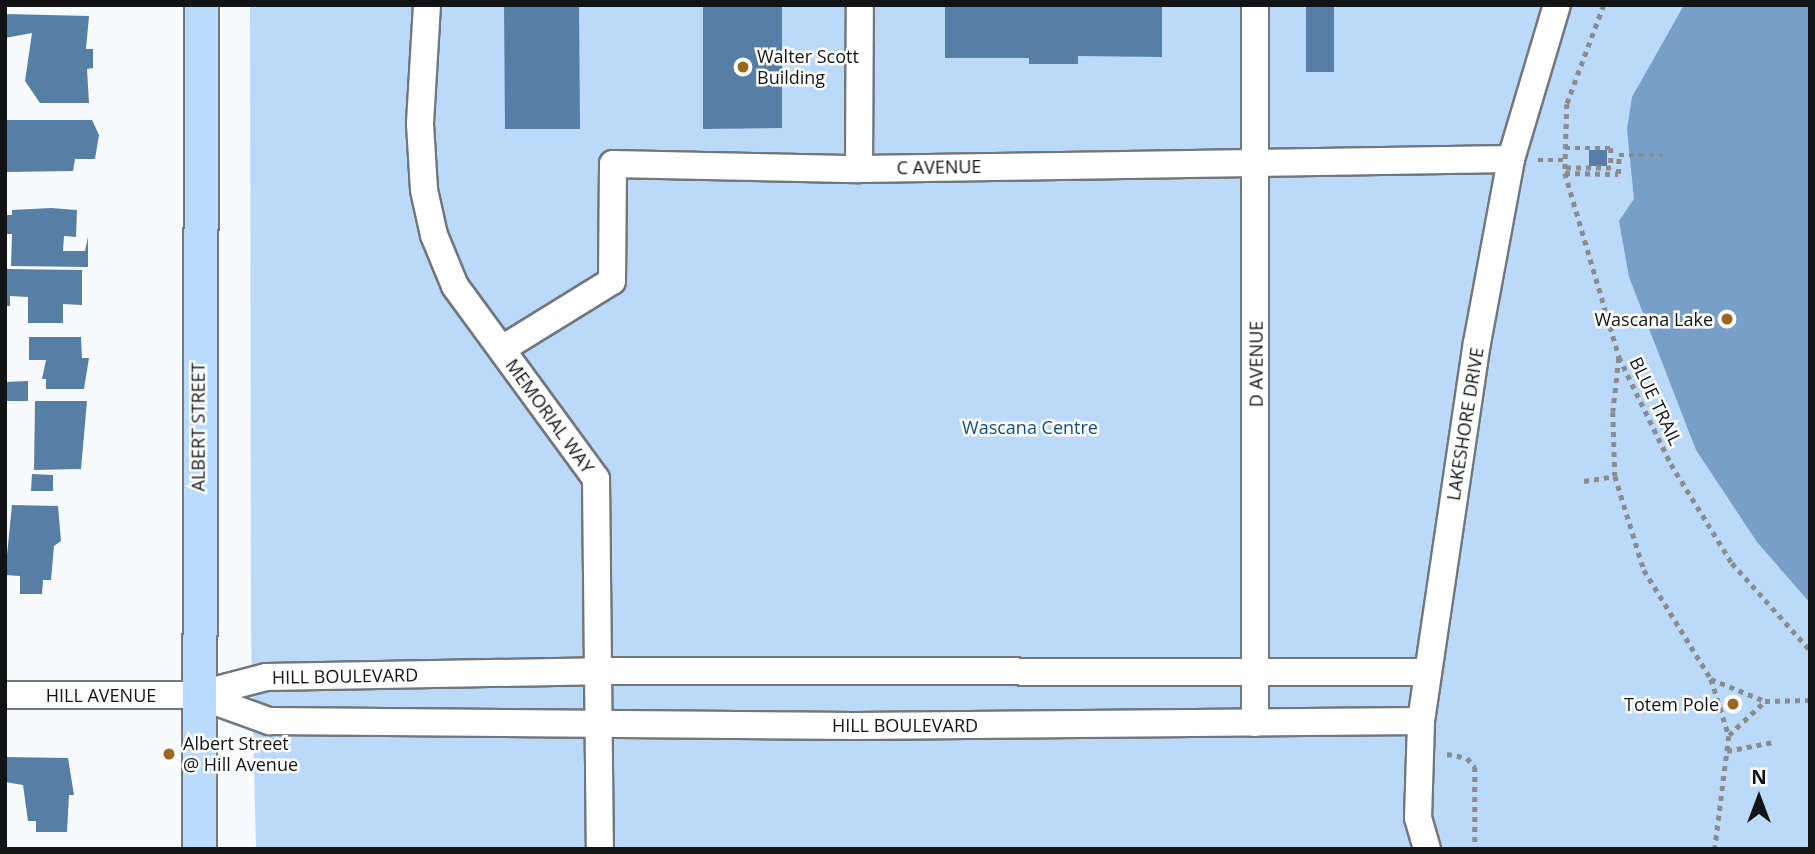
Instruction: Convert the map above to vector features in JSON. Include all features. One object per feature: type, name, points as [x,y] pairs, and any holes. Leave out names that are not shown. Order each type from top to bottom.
[{"type":"main road","name":"ALBERT STREET","points":[[199,849],[197,695],[201,5]]},
{"type":"street","name":"MEMORIAL WAY","points":[[427,5],[420,124],[424,190],[434,235],[455,286],[596,479],[600,849]]},
{"type":"street","points":[[859,169],[860,5]]},
{"type":"street","name":"D AVENUE","points":[[1255,5],[1255,723]]},
{"type":"street","name":"LAKESHORE DRIVE","points":[[1427,849],[1418,818],[1422,721],[1477,343],[1511,159],[1557,5]]},
{"type":"street","name":"C AVENUE","points":[[502,349],[612,281],[613,164],[859,169],[1511,159]]},
{"type":"street","name":"HILL BOULEVARD","points":[[197,695],[266,677],[598,671],[1428,672]]},
{"type":"street","name":"HILL AVENUE","points":[[5,695],[197,695]]},
{"type":"street","name":"HILL BOULEVARD","points":[[197,695],[269,720],[1255,723],[1422,721]]},
{"type":"path","name":"BLUE TRAIL","points":[[1604,5],[1567,104],[1565,170],[1619,357],[1671,464],[1732,563],[1810,650]]},
{"type":"path","points":[[1565,148],[1611,148],[1611,168],[1565,170]]},
{"type":"path","points":[[1565,170],[1618,174],[1619,155],[1663,155]]},
{"type":"path","points":[[1619,357],[1614,412],[1615,477],[1644,570],[1711,679],[1729,736],[1716,849]]},
{"type":"path","points":[[1584,481],[1615,477]]},
{"type":"path","points":[[1711,679],[1765,701],[1810,700]]},
{"type":"path","points":[[1729,736],[1765,701]]},
{"type":"path","points":[[1727,751],[1773,742]]},
{"type":"path","points":[[1421,752],[1467,758],[1475,767],[1475,849]]},
{"type":"green space","name":"Wascana Centre","points":[[250,5],[1810,5],[1810,849],[256,849],[251,637]]},
{"type":"shaded area","name":"Wascana Lake","points":[[1684,5],[1810,5],[1810,603],[1757,542],[1696,450],[1629,277],[1619,221],[1634,199],[1627,129],[1632,97]]},
{"type":"building","points":[[504,5],[579,5],[580,129],[505,129]]},
{"type":"building","name":"Walter Scott Building","points":[[703,5],[782,5],[782,128],[703,129]]},
{"type":"building","points":[[945,5],[1162,5],[1162,57],[1078,56],[1078,64],[1029,64],[1029,58],[945,58]]},
{"type":"building","points":[[1306,5],[1334,5],[1334,72],[1306,72]]},
{"type":"building","points":[[5,14],[89,16],[86,49],[93,49],[93,68],[87,69],[89,103],[40,103],[25,81],[32,33],[5,38]]},
{"type":"building","points":[[5,120],[92,120],[99,135],[95,159],[75,159],[73,171],[5,172]]},
{"type":"building","points":[[1589,150],[1607,150],[1607,166],[1589,166]]},
{"type":"building","points":[[12,210],[77,210],[76,237],[64,236],[63,251],[85,251],[88,237],[88,267],[11,266],[12,234],[5,234],[5,215],[12,215]]},
{"type":"building","points":[[6,269],[82,270],[82,305],[63,304],[63,323],[28,323],[28,297],[10,296],[10,306],[5,306]]},
{"type":"building","points":[[29,337],[81,337],[82,358],[89,358],[84,389],[46,389],[46,379],[42,379],[46,360],[29,360]]},
{"type":"building","points":[[28,381],[28,401],[5,401],[5,382]]},
{"type":"building","points":[[35,401],[87,401],[81,469],[34,470]]},
{"type":"building","points":[[32,474],[53,475],[53,491],[31,491]]},
{"type":"building","points":[[12,505],[58,506],[61,541],[54,546],[51,580],[43,580],[42,594],[20,594],[20,576],[5,575]]},
{"type":"building","points":[[5,757],[68,758],[74,795],[69,795],[67,832],[36,832],[36,821],[28,821],[23,785],[5,782]]},
{"type":"place","name":"Walter Scott Building","points":[[743,67]]},
{"type":"place","name":"Wascana Lake","points":[[1727,319]]},
{"type":"place","name":"Totem Pole","points":[[1733,704]]},
{"type":"place","name":"Albert Street @ Hill Avenue","points":[[169,754]]}]
